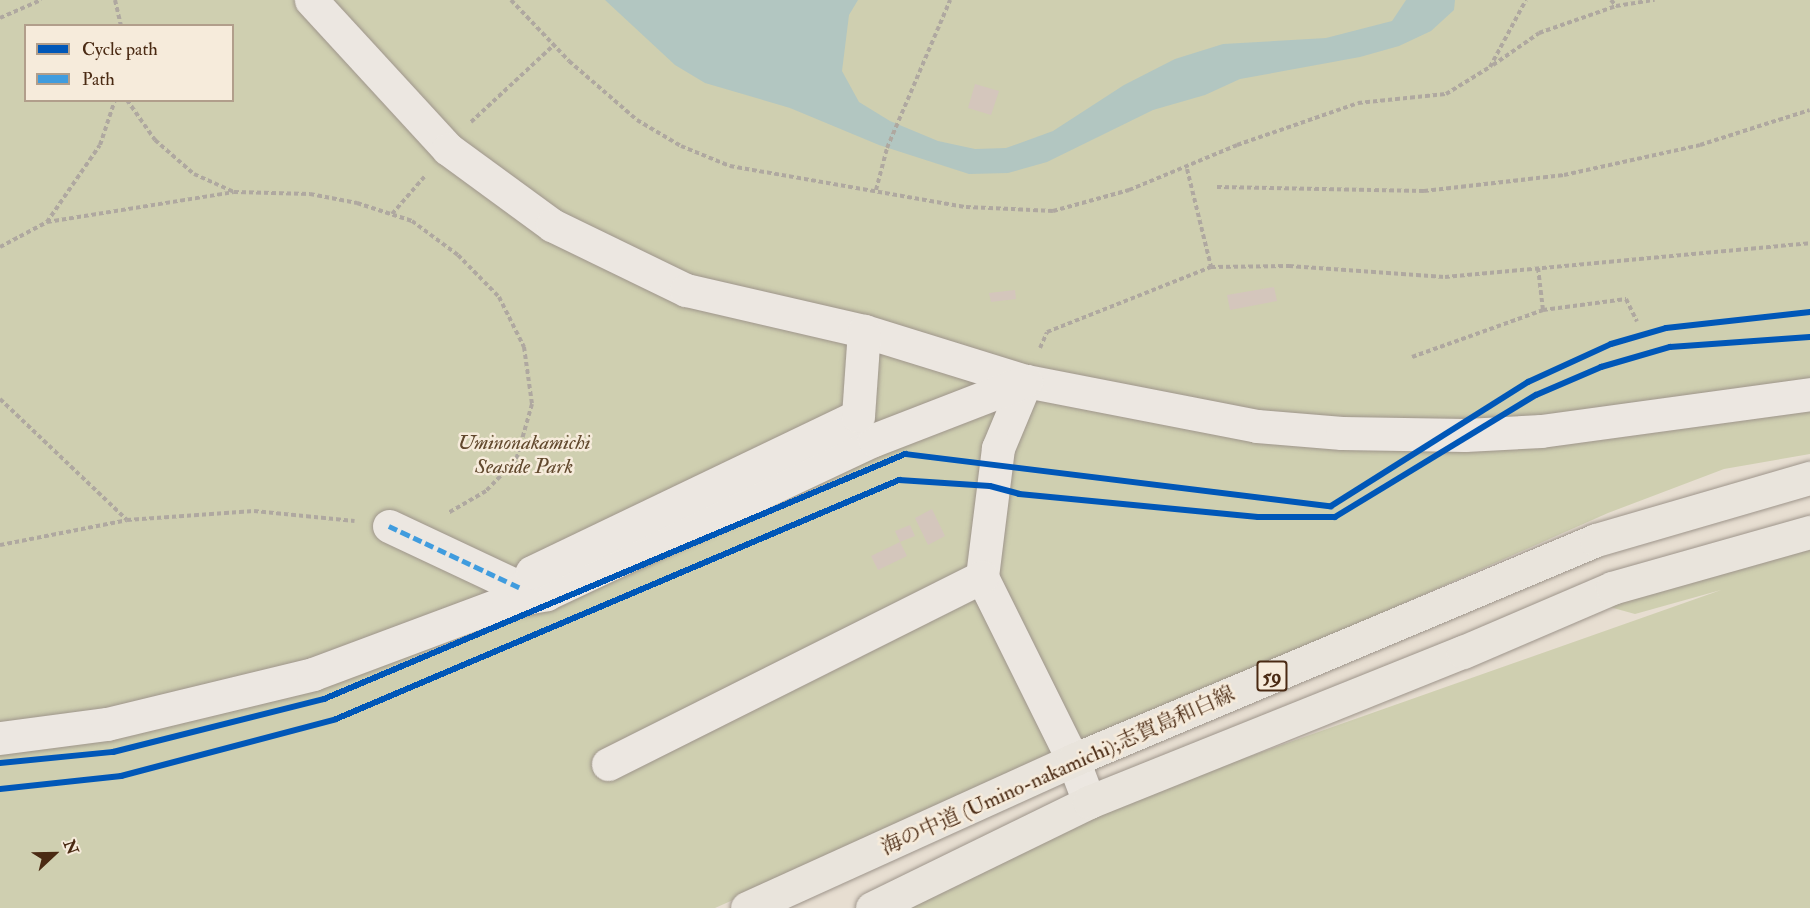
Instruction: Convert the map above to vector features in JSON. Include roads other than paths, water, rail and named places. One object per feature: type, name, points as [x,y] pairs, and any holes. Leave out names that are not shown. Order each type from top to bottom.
[{"type":"main road","name":"海の中道 (Umino-nakamichi);志賀島和白線","points":[[747,908],[1073,760],[1596,540],[1810,478]]},
{"type":"main road","name":"海の中道 (Umino-nakamichi);志賀島和白線","points":[[872,908],[1089,802],[1463,652],[1612,588],[1810,532]]},
{"type":"street","points":[[311,0],[448,149],[552,225],[686,290],[864,332],[1026,381],[1257,426],[1432,435],[1541,431],[1810,394]]},
{"type":"street","points":[[516,595],[532,572],[858,417],[864,332]]},
{"type":"street","points":[[1026,381],[998,448],[982,577],[1073,760],[1089,802]]},
{"type":"street","points":[[0,738],[107,724],[313,674],[516,595],[546,594],[874,440],[1026,381]]},
{"type":"street","points":[[389,526],[516,595]]},
{"type":"street","points":[[608,764],[982,577]]},
{"type":"park label","name":"Uminonakamichi Seaside Park","points":[[524,455]]}]
